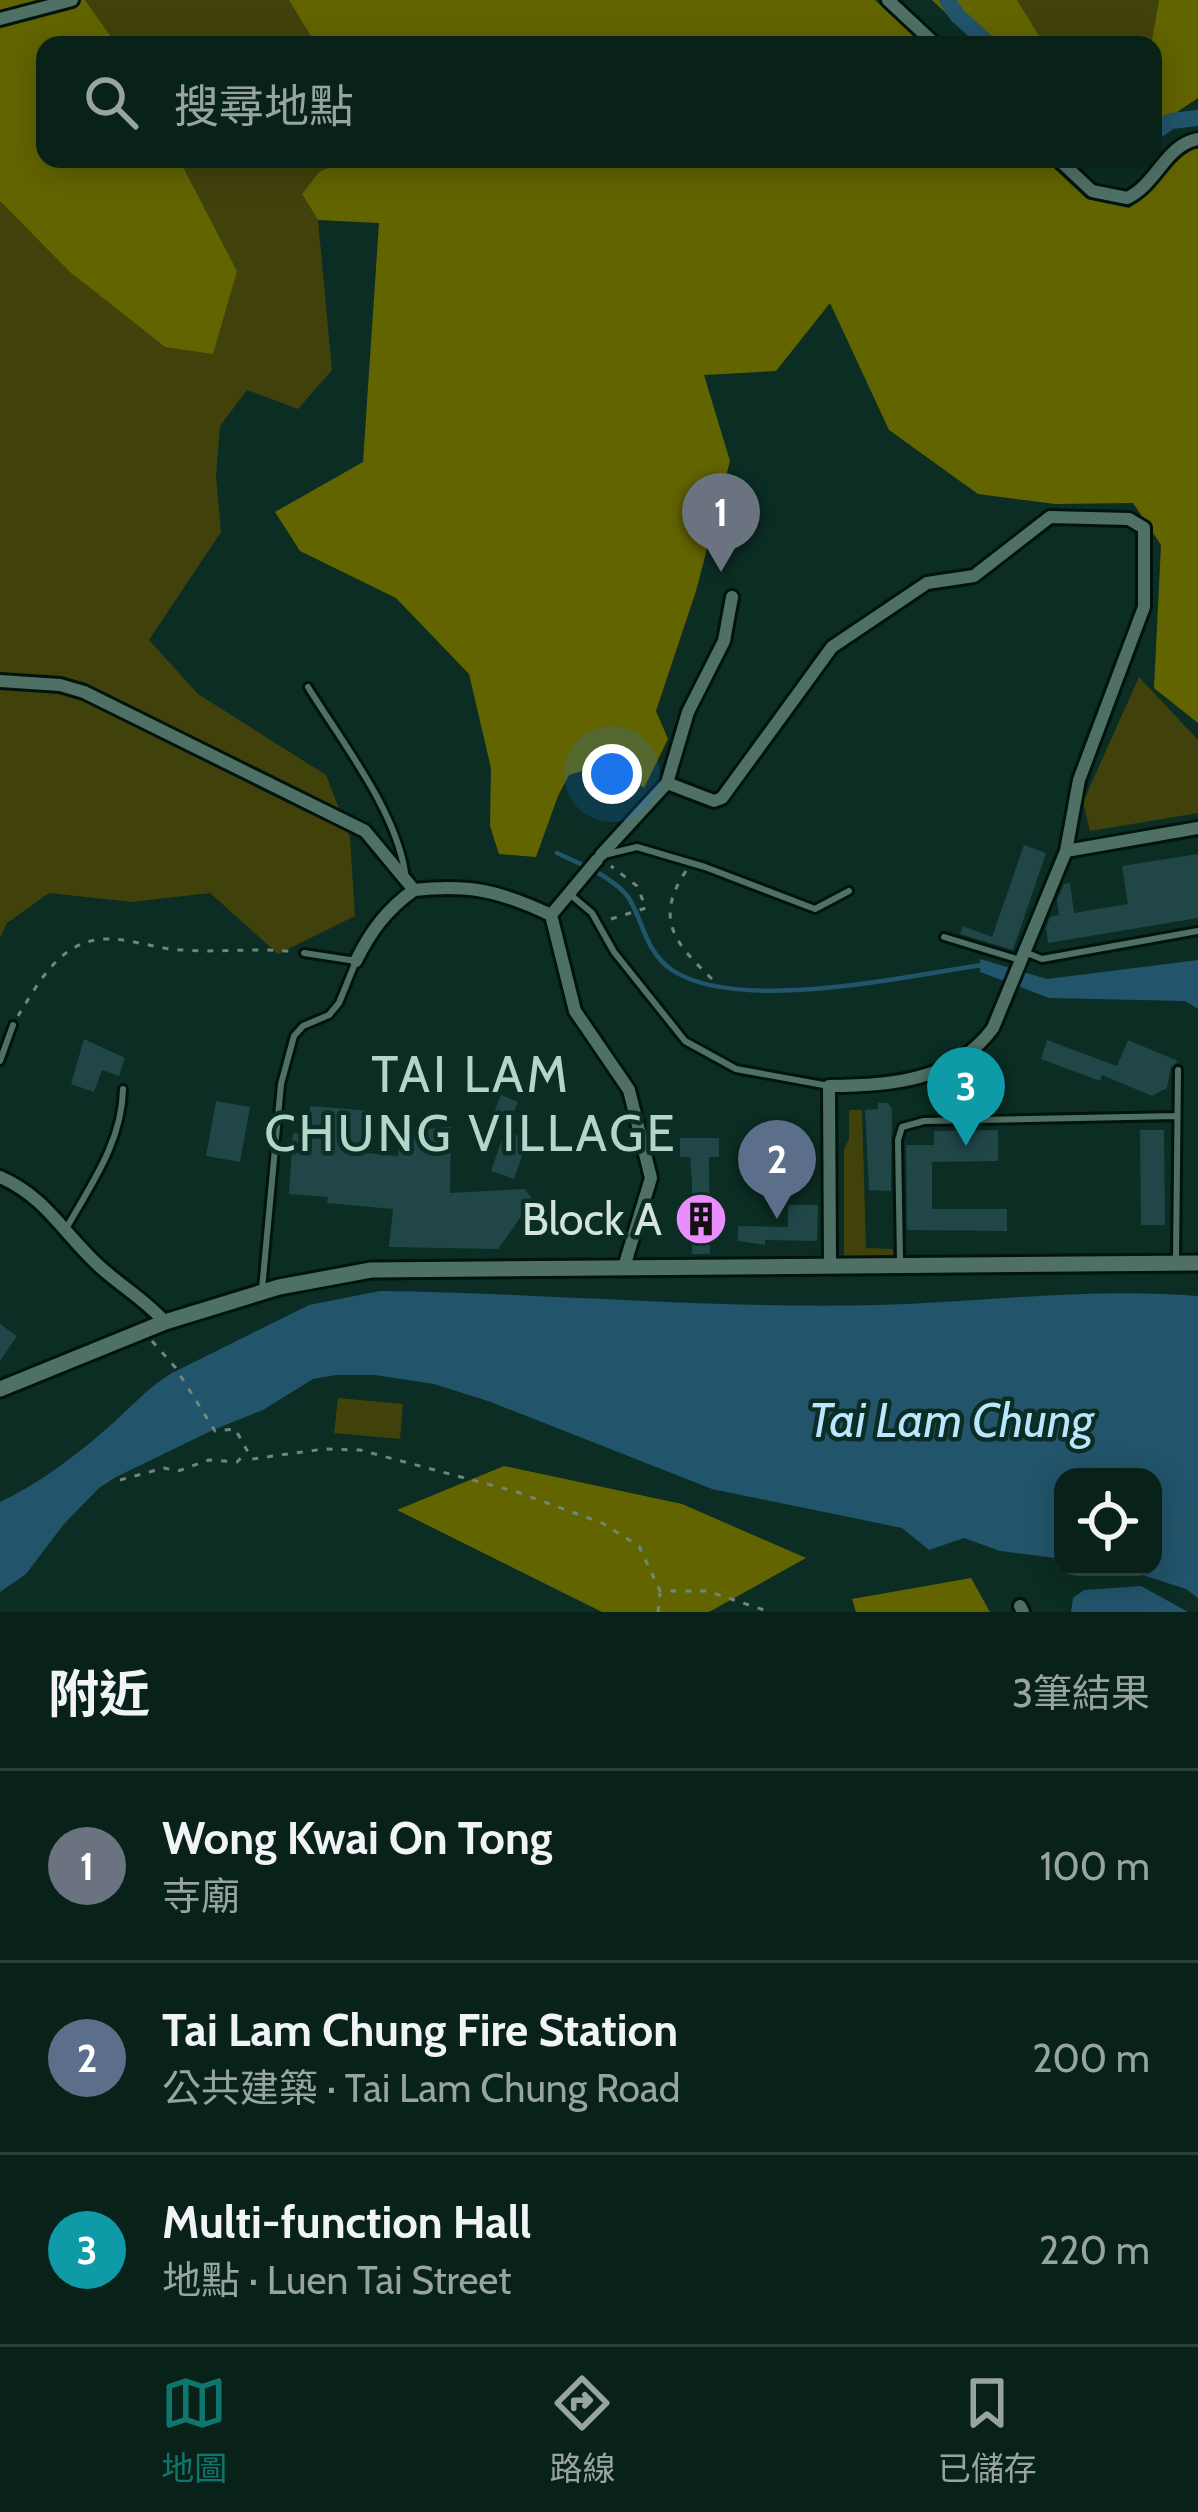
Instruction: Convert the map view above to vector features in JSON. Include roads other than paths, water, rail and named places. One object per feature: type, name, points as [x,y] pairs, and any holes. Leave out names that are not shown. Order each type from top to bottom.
[{"type":"street","points":[[0,19],[72,0]]},
{"type":"street","points":[[888,0],[926,36]]},
{"type":"street","points":[[1162,167],[1178,146],[1198,139]]},
{"type":"street","points":[[1068,168],[1092,191],[1127,198],[1150,183],[1161,168]]},
{"type":"street","points":[[667,784],[714,801],[722,798],[832,647],[927,583],[974,576],[1050,517],[1129,519],[1144,529],[1144,607],[1079,780],[1066,851],[993,1028],[977,1049],[926,1076],[886,1086],[829,1086],[830,1263]]},
{"type":"street","points":[[551,915],[667,784],[688,712],[724,641],[732,596]]},
{"type":"street","points":[[0,681],[60,685],[103,700],[365,831],[410,886],[504,892],[551,915],[575,1011],[629,1090],[651,1178],[624,1267]]},
{"type":"street","points":[[1066,851],[1198,828]]},
{"type":"street","points":[[356,961],[368,936],[410,886]]},
{"type":"street","points":[[0,1177],[39,1198],[100,1268],[147,1302],[165,1322]]},
{"type":"street","points":[[0,1389],[165,1322],[261,1293],[371,1270],[1198,1263]]},
{"type":"lane","points":[[308,687],[386,816],[410,886]]},
{"type":"lane","points":[[601,856],[637,848],[815,909],[849,890]]},
{"type":"lane","points":[[573,887],[614,952],[685,1041],[736,1070],[829,1086]]},
{"type":"lane","points":[[944,937],[1020,960],[1198,931]]},
{"type":"lane","points":[[261,1293],[281,1084],[294,1036],[303,1026],[329,1015],[339,1003],[356,961],[304,953]]},
{"type":"lane","points":[[0,1061],[13,1025]]},
{"type":"lane","points":[[1176,1262],[1178,1070]]},
{"type":"lane","points":[[65,1231],[114,1140],[123,1089]]},
{"type":"lane","points":[[901,1262],[898,1139],[902,1127],[924,1121],[1177,1116]]},
{"type":"water","points":[[980,959],[1047,979],[1198,960],[1198,1009],[1185,1001],[1049,998],[980,972]]},
{"type":"water","name":"Tai Lam Chung","points":[[380,1291],[815,1306],[1077,1294],[1198,1296],[1198,1598],[1186,1589],[1146,1576],[1162,1576],[1162,1468],[1054,1468],[1054,1558],[1000,1551],[964,1538],[929,1550],[902,1528],[712,1489],[488,1401],[434,1384],[375,1375],[313,1379],[263,1410],[116,1477],[64,1524],[26,1574],[0,1592],[0,1502],[68,1460],[172,1373],[309,1305]]},
{"type":"water","points":[[1141,1586],[1188,1612],[1071,1612],[1073,1598],[1084,1590]]},
{"type":"waterway","points":[[947,0],[980,36]]},
{"type":"waterway","points":[[1162,127],[1171,121],[1198,118]]},
{"type":"waterway","points":[[557,853],[585,866]]},
{"type":"waterway","points":[[595,871],[627,896],[663,963],[701,983],[779,991],[982,965]]},
{"type":"place","name":"Wong Kwai On Tong","points":[[721,572]]},
{"type":"place","name":"Multi-function Hall","points":[[966,1146]]},
{"type":"place","name":"Block A","points":[[701,1219]]},
{"type":"place","name":"Tai Lam Chung Fire Station","points":[[777,1219]]},
{"type":"district","name":"TAI LAM CHUNG VILLAGE","points":[[471,1103]]}]
